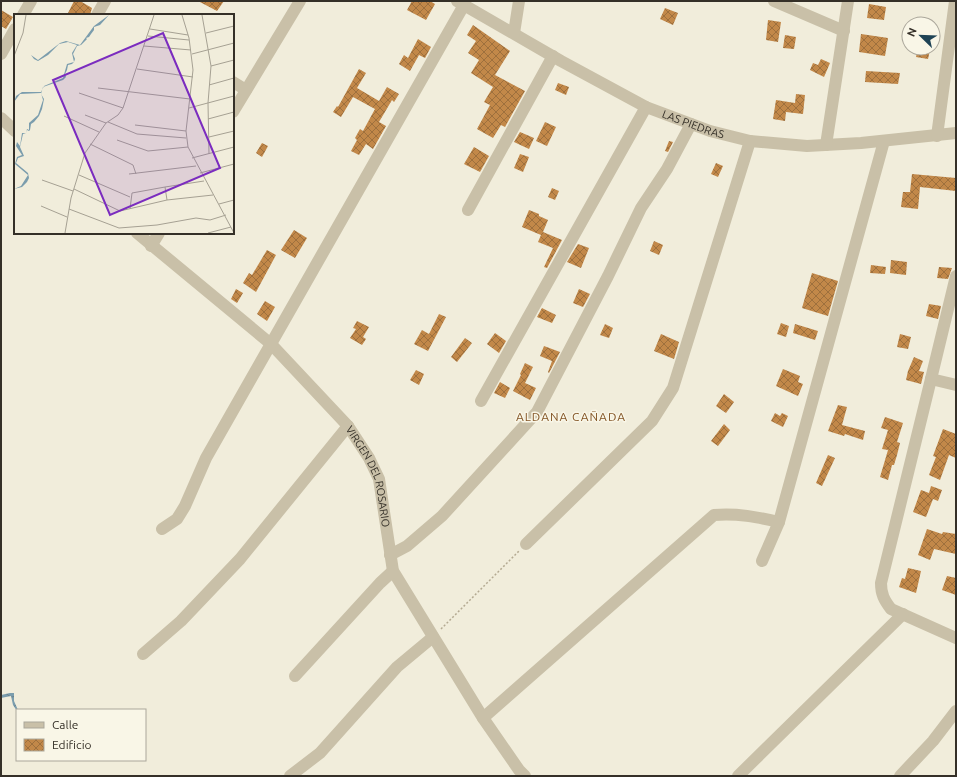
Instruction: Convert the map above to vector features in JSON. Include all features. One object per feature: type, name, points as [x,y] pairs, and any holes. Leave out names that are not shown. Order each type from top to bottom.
[{"type":"street","points":[[24,14],[31,1]]},
{"type":"street","points":[[98,14],[105,1]]},
{"type":"street","points":[[234,110],[300,1]]},
{"type":"street","points":[[514,33],[519,1]]},
{"type":"street","points":[[774,1],[844,31]]},
{"type":"street","points":[[826,145],[848,1]]},
{"type":"street","points":[[937,136],[955,1]]},
{"type":"street","points":[[162,529],[177,519],[185,506],[206,458],[460,3]]},
{"type":"street","name":"LAS PIEDRAS","points":[[460,3],[646,107],[710,131],[750,141],[808,146],[884,141],[956,133]]},
{"type":"street","points":[[1,54],[14,31]]},
{"type":"street","points":[[468,210],[553,56]]},
{"type":"street","points":[[234,83],[246,90]]},
{"type":"street","points":[[481,401],[646,107]]},
{"type":"street","points":[[1,118],[14,130]]},
{"type":"street","points":[[390,555],[406,546],[442,516],[537,412],[608,276],[641,208],[667,169],[691,124]]},
{"type":"street","points":[[526,544],[652,421],[673,388],[750,141]]},
{"type":"street","points":[[762,561],[779,522],[884,141]]},
{"type":"street","name":"VIRGEN DEL ROSARIO","points":[[138,234],[271,344],[348,426],[369,458],[379,479],[393,571],[483,718],[519,770],[525,776]]},
{"type":"street","points":[[151,246],[158,234]]},
{"type":"street","points":[[956,276],[881,583],[883,600],[891,609],[956,638]]},
{"type":"street","points":[[931,379],[956,385]]},
{"type":"street","points":[[143,654],[181,621],[240,559],[348,426]]},
{"type":"street","points":[[483,718],[714,515],[729,513],[753,516],[779,522]]},
{"type":"street","points":[[295,676],[380,583],[393,571]]},
{"type":"street","points":[[738,776],[903,614]]},
{"type":"street","points":[[290,776],[320,753],[397,667],[433,637]]},
{"type":"street","points":[[900,776],[933,742],[956,711]]},
{"type":"path","points":[[433,637],[526,544]]},
{"type":"water","points":[[14,693],[14,701],[18,709],[16,710],[13,705],[11,696],[1,698],[1,695]]},
{"type":"building","points":[[74,1],[80,1],[92,8],[90,14],[68,14]]},
{"type":"building","points":[[198,1],[224,1],[217,11]]},
{"type":"building","points":[[412,1],[430,1],[435,4],[426,20],[407,10]]},
{"type":"building","points":[[869,4],[886,7],[884,20],[867,18]]},
{"type":"building","points":[[665,8],[678,13],[673,25],[660,19]]},
{"type":"building","points":[[1,10],[13,17],[6,29],[1,26]]},
{"type":"building","points":[[768,20],[781,22],[778,42],[766,40]]},
{"type":"building","points":[[473,25],[510,51],[495,75],[525,91],[505,127],[501,125],[493,138],[477,129],[490,105],[484,102],[493,87],[471,73],[479,60],[468,53],[476,41],[467,35]]},
{"type":"building","points":[[861,34],[888,38],[885,56],[859,52]]},
{"type":"building","points":[[785,35],[796,37],[794,49],[783,48]]},
{"type":"building","points":[[418,39],[431,47],[425,58],[419,55],[410,71],[399,64],[404,55],[408,58]]},
{"type":"building","points":[[916,56],[929,56],[928,59]]},
{"type":"building","points":[[821,59],[830,63],[824,77],[810,70],[813,63],[818,65]]},
{"type":"building","points":[[359,69],[366,73],[357,88],[379,101],[387,87],[399,94],[394,102],[392,100],[379,122],[386,126],[373,149],[366,144],[359,155],[351,151],[357,140],[355,138],[360,129],[363,131],[375,109],[353,97],[341,117],[333,112],[337,106],[338,107]]},
{"type":"building","points":[[866,71],[900,73],[898,84],[865,82]]},
{"type":"building","points":[[558,83],[569,87],[566,95],[555,90]]},
{"type":"building","points":[[796,94],[805,95],[803,114],[786,112],[785,121],[773,119],[776,100],[795,103]]},
{"type":"building","points":[[545,122],[556,127],[547,146],[536,141]]},
{"type":"building","points":[[520,132],[534,138],[529,149],[514,142]]},
{"type":"building","points":[[669,141],[673,142],[668,152],[665,151]]},
{"type":"building","points":[[262,143],[268,146],[262,157],[256,153]]},
{"type":"building","points":[[474,147],[489,156],[480,172],[464,164]]},
{"type":"building","points":[[520,154],[529,157],[523,172],[514,168]]},
{"type":"building","points":[[716,163],[723,166],[718,177],[711,174]]},
{"type":"building","points":[[912,174],[956,178],[956,191],[920,187],[918,209],[901,207],[903,192],[910,192]]},
{"type":"building","points":[[552,188],[559,191],[555,200],[548,197]]},
{"type":"building","points":[[529,210],[548,220],[543,232],[562,240],[547,268],[544,267],[553,248],[538,242],[541,235],[522,227]]},
{"type":"building","points":[[294,230],[307,238],[295,258],[281,250]]},
{"type":"building","points":[[654,241],[663,245],[659,255],[650,251]]},
{"type":"building","points":[[578,244],[589,248],[581,268],[567,262]]},
{"type":"building","points":[[267,250],[276,255],[256,292],[243,283],[249,273],[252,275]]},
{"type":"building","points":[[891,260],[907,262],[906,275],[890,273]]},
{"type":"building","points":[[871,265],[886,267],[885,274],[870,273]]},
{"type":"building","points":[[939,267],[952,268],[948,279],[937,278]]},
{"type":"building","points":[[812,273],[838,281],[828,316],[802,308]]},
{"type":"building","points":[[236,289],[243,293],[237,303],[231,299]]},
{"type":"building","points":[[579,289],[590,294],[583,307],[573,303]]},
{"type":"building","points":[[265,301],[275,307],[267,321],[257,314]]},
{"type":"building","points":[[929,304],[941,306],[938,319],[926,316]]},
{"type":"building","points":[[542,308],[556,315],[552,323],[537,317]]},
{"type":"building","points":[[439,314],[446,317],[428,351],[414,344],[422,330],[429,334]]},
{"type":"building","points":[[357,321],[369,327],[363,337],[366,339],[362,345],[350,338],[356,329],[353,328]]},
{"type":"building","points":[[781,323],[789,326],[786,337],[777,334]]},
{"type":"building","points":[[605,324],[613,328],[609,338],[600,335]]},
{"type":"building","points":[[795,324],[818,331],[815,340],[793,333]]},
{"type":"building","points":[[495,333],[506,341],[499,353],[487,344]]},
{"type":"building","points":[[661,334],[679,342],[674,359],[654,351]]},
{"type":"building","points":[[900,334],[911,337],[908,349],[897,347]]},
{"type":"building","points":[[465,338],[472,343],[457,362],[451,357]]},
{"type":"building","points":[[544,346],[560,352],[549,373],[548,372],[552,361],[540,356]]},
{"type":"building","points":[[914,357],[923,361],[919,371],[924,372],[921,384],[906,380]]},
{"type":"building","points":[[525,363],[533,367],[525,383],[536,388],[530,400],[513,391]]},
{"type":"building","points":[[783,369],[800,376],[798,382],[803,384],[798,396],[776,386]]},
{"type":"building","points":[[416,370],[424,374],[419,385],[410,380]]},
{"type":"building","points":[[500,382],[510,388],[505,398],[494,393]]},
{"type":"building","points":[[724,394],[734,402],[726,413],[716,406]]},
{"type":"building","points":[[838,405],[847,407],[842,425],[865,431],[863,440],[845,434],[844,436],[828,431]]},
{"type":"building","points":[[775,413],[780,416],[782,413],[788,416],[783,427],[771,421]]},
{"type":"building","points":[[885,417],[903,423],[897,442],[900,443],[897,455],[894,465],[892,465],[888,480],[880,477],[888,450],[882,449],[888,430],[881,428]]},
{"type":"building","points":[[724,424],[730,430],[718,446],[711,441]]},
{"type":"building","points":[[943,429],[956,434],[956,458],[949,455],[940,480],[929,475],[936,457],[933,456]]},
{"type":"building","points":[[828,455],[835,458],[822,486],[816,483]]},
{"type":"building","points":[[931,486],[942,490],[938,501],[933,499],[926,517],[913,512],[921,490],[929,493]]},
{"type":"building","points":[[927,529],[942,534],[943,532],[956,534],[956,554],[934,549],[930,560],[918,555]]},
{"type":"building","points":[[908,568],[921,571],[916,593],[899,587],[902,578],[905,579]]},
{"type":"building","points":[[947,576],[956,578],[956,595],[942,590]]},
{"type":"district","name":"ALDANA CAÑADA","points":[[571,417]]}]
